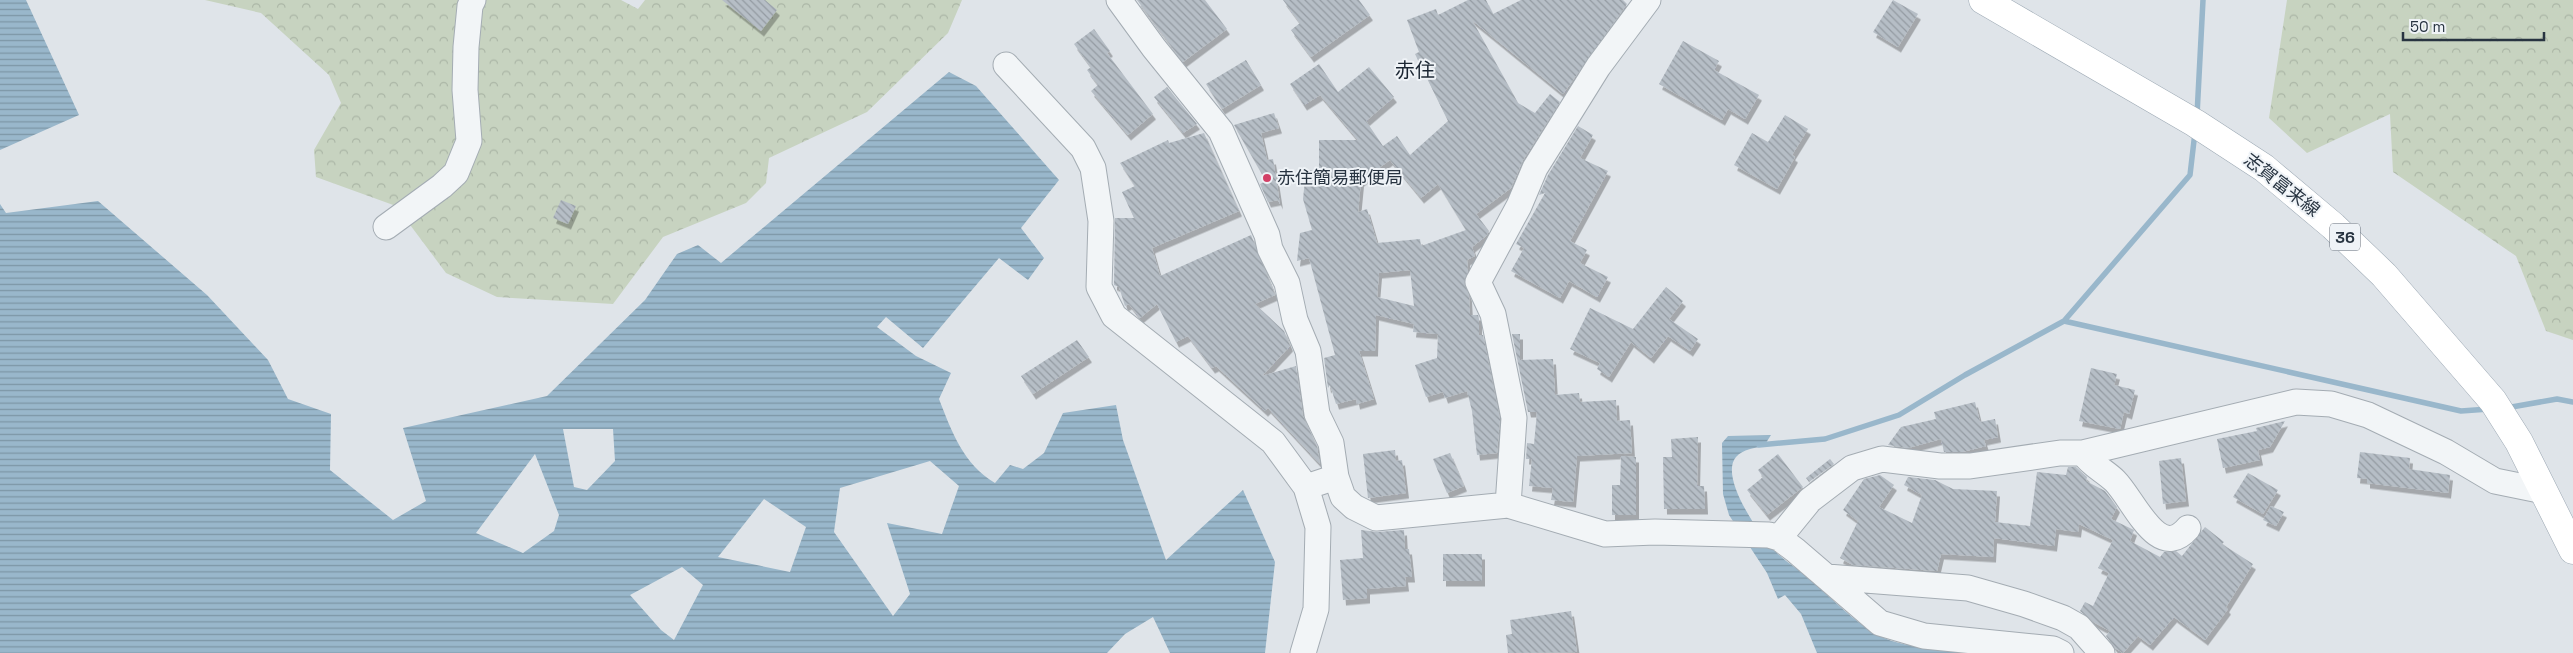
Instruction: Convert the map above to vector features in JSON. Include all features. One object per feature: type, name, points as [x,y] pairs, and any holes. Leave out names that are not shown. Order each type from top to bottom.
[{"type":"main road","name":"志賀富来線","points":[[1983,0],[2214,135],[2264,168],[2334,226],[2384,275],[2493,401],[2519,442],[2571,544]]},
{"type":"street","points":[[386,227],[442,186],[456,172],[469,141],[466,46],[470,6],[473,0]]},
{"type":"street","points":[[1119,0],[1154,48],[1221,131],[1267,235],[1270,250],[1287,283],[1295,320],[1308,351],[1317,414],[1331,443],[1336,477],[1343,497],[1354,507],[1376,518],[1508,505],[1605,534],[1774,536],[1880,623],[1924,636],[2052,649],[2061,653]]},
{"type":"street","points":[[1508,505],[1514,418],[1493,314],[1478,282],[1520,206],[1535,168],[1598,67],[1648,0]]},
{"type":"street","points":[[1006,65],[1083,148],[1093,168],[1101,221],[1099,287],[1114,316],[1273,442],[1306,487],[1318,527],[1316,609],[1303,653]]},
{"type":"street","points":[[1774,536],[1810,500],[1852,468],[1882,459],[1940,466],[1970,466],[2060,453],[2083,453],[2296,402],[2331,404],[2368,414],[2408,432],[2495,482],[2544,490]]},
{"type":"street","points":[[2083,453],[2116,482],[2144,522],[2160,535],[2169,540],[2177,539],[2188,528]]},
{"type":"street","points":[[1306,487],[1336,477]]},
{"type":"street","points":[[1827,578],[1968,588],[2063,618],[2079,627],[2102,653]]},
{"type":"green space","points":[[205,0],[621,0],[638,9],[645,0],[962,0],[948,33],[867,112],[769,158],[766,183],[746,203],[663,237],[613,304],[497,297],[446,273],[396,206],[316,177],[314,150],[341,103],[329,75],[261,13]]},
{"type":"green space","points":[[2287,0],[2573,0],[2573,340],[2546,331],[2516,256],[2393,172],[2390,114],[2307,153],[2269,118]]},
{"type":"water","points":[[0,0],[26,0],[79,115],[0,150]]},
{"type":"water","points":[[949,72],[976,86],[1059,180],[1021,228],[1044,258],[1028,280],[999,258],[923,348],[886,317],[877,327],[916,356],[951,373],[939,399],[954,435],[967,457],[984,475],[995,483],[1010,465],[1023,469],[1044,453],[1063,413],[1116,405],[1123,440],[1166,560],[1243,490],[1275,562],[1265,653],[1170,653],[1153,617],[1125,634],[1107,653],[0,653],[0,204],[6,213],[98,201],[207,295],[268,360],[288,399],[331,414],[330,470],[393,520],[426,501],[403,428],[547,396],[645,300],[677,254],[698,245],[721,263]],"holes":[[[563,429],[613,429],[615,461],[587,490],[574,487]],[[535,454],[559,515],[554,531],[523,553],[476,533]],[[930,461],[959,486],[942,534],[887,523],[910,594],[893,616],[834,532],[840,488]],[[764,499],[806,527],[790,572],[718,557]],[[682,567],[703,585],[674,640],[661,630],[630,595]]]},
{"type":"water","points":[[1771,435],[1764,446],[1739,454],[1732,466],[1733,478],[1743,505],[1759,532],[1778,554],[1810,579],[1852,617],[1880,636],[1891,641],[1919,647],[1993,653],[1817,653],[1801,614],[1785,595],[1778,599],[1767,573],[1729,515],[1723,494],[1722,443],[1728,436]]},
{"type":"building","points":[[722,0],[765,0],[777,10],[761,31]]},
{"type":"building","points":[[1137,0],[1205,0],[1227,29],[1183,62]]},
{"type":"building","points":[[1283,0],[1359,0],[1370,15],[1311,57],[1291,30],[1300,23]]},
{"type":"building","points":[[1468,0],[1486,0],[1493,14],[1521,0],[1623,0],[1627,4],[1563,94],[1472,20],[1518,103],[1535,113],[1550,94],[1560,102],[1523,160],[1511,188],[1476,214],[1489,231],[1486,236],[1472,247],[1475,256],[1467,260],[1468,271],[1464,282],[1469,296],[1470,315],[1478,315],[1479,335],[1483,335],[1500,419],[1497,453],[1477,455],[1472,411],[1467,391],[1445,398],[1443,392],[1426,397],[1415,365],[1437,358],[1438,334],[1413,332],[1414,324],[1376,315],[1375,351],[1359,351],[1374,399],[1357,404],[1356,399],[1336,404],[1330,385],[1328,388],[1324,358],[1335,355],[1309,258],[1297,261],[1300,233],[1312,230],[1303,199],[1306,170],[1319,171],[1319,140],[1358,140],[1320,95],[1304,105],[1290,84],[1319,64],[1338,92],[1369,67],[1394,97],[1366,121],[1383,146],[1397,136],[1410,155],[1448,121],[1415,54],[1419,52],[1407,20],[1436,9],[1438,15]],"holes":[[[1390,160],[1421,198],[1438,184],[1466,230],[1421,246],[1420,239],[1377,243],[1367,209],[1358,212],[1361,181]],[[1410,270],[1414,306],[1377,297],[1379,273]]]},
{"type":"building","points":[[1893,0],[1918,14],[1898,47],[1873,32]]},
{"type":"building","points":[[1094,29],[1110,51],[1107,53],[1153,114],[1128,135],[1091,91],[1098,85],[1087,70],[1091,67],[1074,44]]},
{"type":"building","points":[[1683,41],[1719,61],[1714,70],[1759,95],[1745,119],[1728,109],[1722,120],[1659,84]]},
{"type":"building","points":[[1246,60],[1261,85],[1222,109],[1206,84]]},
{"type":"building","points":[[1167,87],[1197,124],[1183,133],[1154,97]]},
{"type":"building","points":[[1274,113],[1279,128],[1261,133],[1267,160],[1273,159],[1280,204],[1278,200],[1268,202],[1260,184],[1266,181],[1234,125]]},
{"type":"building","points":[[1785,115],[1808,129],[1792,155],[1795,157],[1777,189],[1734,165],[1752,133],[1768,142]]},
{"type":"building","points":[[1578,126],[1593,135],[1580,158],[1608,171],[1570,241],[1587,250],[1580,263],[1608,277],[1597,297],[1569,281],[1560,298],[1511,271],[1524,248],[1516,244],[1545,193],[1539,195],[1548,175]]},
{"type":"building","points":[[1204,133],[1239,211],[1152,248],[1160,276],[1251,235],[1275,295],[1255,304],[1284,331],[1290,346],[1262,376],[1296,366],[1303,416],[1317,447],[1320,464],[1268,408],[1265,411],[1216,366],[1212,368],[1188,336],[1176,342],[1157,304],[1140,318],[1129,304],[1125,306],[1119,287],[1114,285],[1115,218],[1134,218],[1122,192],[1135,186],[1120,163],[1168,140],[1169,143]]},
{"type":"building","points":[[561,200],[576,206],[568,224],[553,218]]},
{"type":"building","points":[[1666,287],[1683,301],[1669,319],[1698,339],[1690,351],[1668,336],[1651,358],[1631,342],[1609,377],[1597,369],[1600,363],[1570,349],[1590,308],[1633,329]]},
{"type":"building","points":[[1512,334],[1520,334],[1520,360],[1553,359],[1555,395],[1579,393],[1580,402],[1616,400],[1617,421],[1630,420],[1632,453],[1577,456],[1573,502],[1551,500],[1553,488],[1529,486],[1532,459],[1526,459],[1527,443],[1534,444],[1537,412],[1528,412]]},
{"type":"building","points":[[1077,340],[1089,357],[1033,394],[1021,376]]},
{"type":"building","points":[[2091,368],[2117,374],[2114,385],[2135,390],[2129,414],[2124,412],[2120,429],[2079,421]]},
{"type":"building","points":[[1975,402],[1980,422],[1995,419],[1998,437],[1984,440],[1986,446],[1962,452],[1944,452],[1941,439],[1908,448],[1888,445],[1901,427],[1936,419],[1934,412]]},
{"type":"building","points":[[2285,421],[2270,447],[2258,450],[2260,460],[2223,468],[2217,439],[2257,431],[2256,428]]},
{"type":"building","points":[[1698,437],[1697,486],[1704,486],[1705,509],[1664,509],[1663,457],[1672,457],[1671,439]]},
{"type":"building","points":[[1395,450],[1396,461],[1402,460],[1406,493],[1368,498],[1363,454]]},
{"type":"building","points":[[2360,452],[2410,458],[2409,469],[2450,475],[2448,493],[2367,483],[2367,479],[2357,478]]},
{"type":"building","points":[[1450,453],[1464,486],[1447,493],[1433,459]]},
{"type":"building","points":[[1778,454],[1803,487],[1767,515],[1747,490],[1763,477],[1758,470]]},
{"type":"building","points":[[1621,456],[1636,457],[1636,515],[1612,515],[1612,485],[1620,485]]},
{"type":"building","points":[[2181,458],[2186,501],[2163,504],[2159,461]]},
{"type":"building","points":[[1830,459],[1834,464],[1809,482],[1806,478]]},
{"type":"building","points":[[2068,467],[2076,467],[2087,477],[2086,481],[2105,491],[2117,507],[2111,519],[2134,530],[2130,541],[2160,557],[2164,552],[2176,551],[2182,556],[2205,527],[2224,542],[2222,544],[2253,564],[2226,607],[2228,609],[2205,640],[2174,617],[2150,645],[2138,636],[2123,653],[2115,648],[2106,636],[2110,631],[2095,623],[2080,611],[2085,602],[2093,606],[2109,573],[2098,568],[2113,540],[2079,524],[2078,532],[2056,529],[2054,546],[1994,538],[1993,557],[1941,554],[1937,571],[1853,565],[1840,558],[1858,521],[1843,510],[1864,479],[1880,475],[1894,485],[1879,507],[1912,523],[1922,495],[1904,485],[1908,477],[1935,480],[1953,489],[1997,491],[1995,522],[2030,526],[2037,472],[2066,475]]},
{"type":"building","points":[[2248,473],[2278,490],[2263,514],[2233,497]]},
{"type":"building","points":[[2271,506],[2284,512],[2276,526],[2263,520]]},
{"type":"building","points":[[1361,530],[1377,532],[1404,530],[1405,549],[1409,549],[1412,577],[1405,577],[1406,586],[1367,589],[1367,598],[1343,600],[1340,560],[1363,558]]},
{"type":"building","points":[[1443,554],[1482,554],[1482,581],[1443,581]]},
{"type":"building","points":[[1571,611],[1577,652],[1508,653],[1506,635],[1512,634],[1510,620]]},
{"type":"waterway","points":[[2197,115],[2203,0]]},
{"type":"waterway","points":[[1759,445],[1825,439],[1899,415],[1965,375],[2064,321],[2190,175],[2195,132]]},
{"type":"waterway","points":[[2064,321],[2461,411],[2489,409]]},
{"type":"waterway","points":[[2506,408],[2557,399],[2573,402]]},
{"type":"place","name":"赤住簡易郵便局","points":[[1267,178]]},
{"type":"district","name":"赤住","points":[[1415,70]]}]
